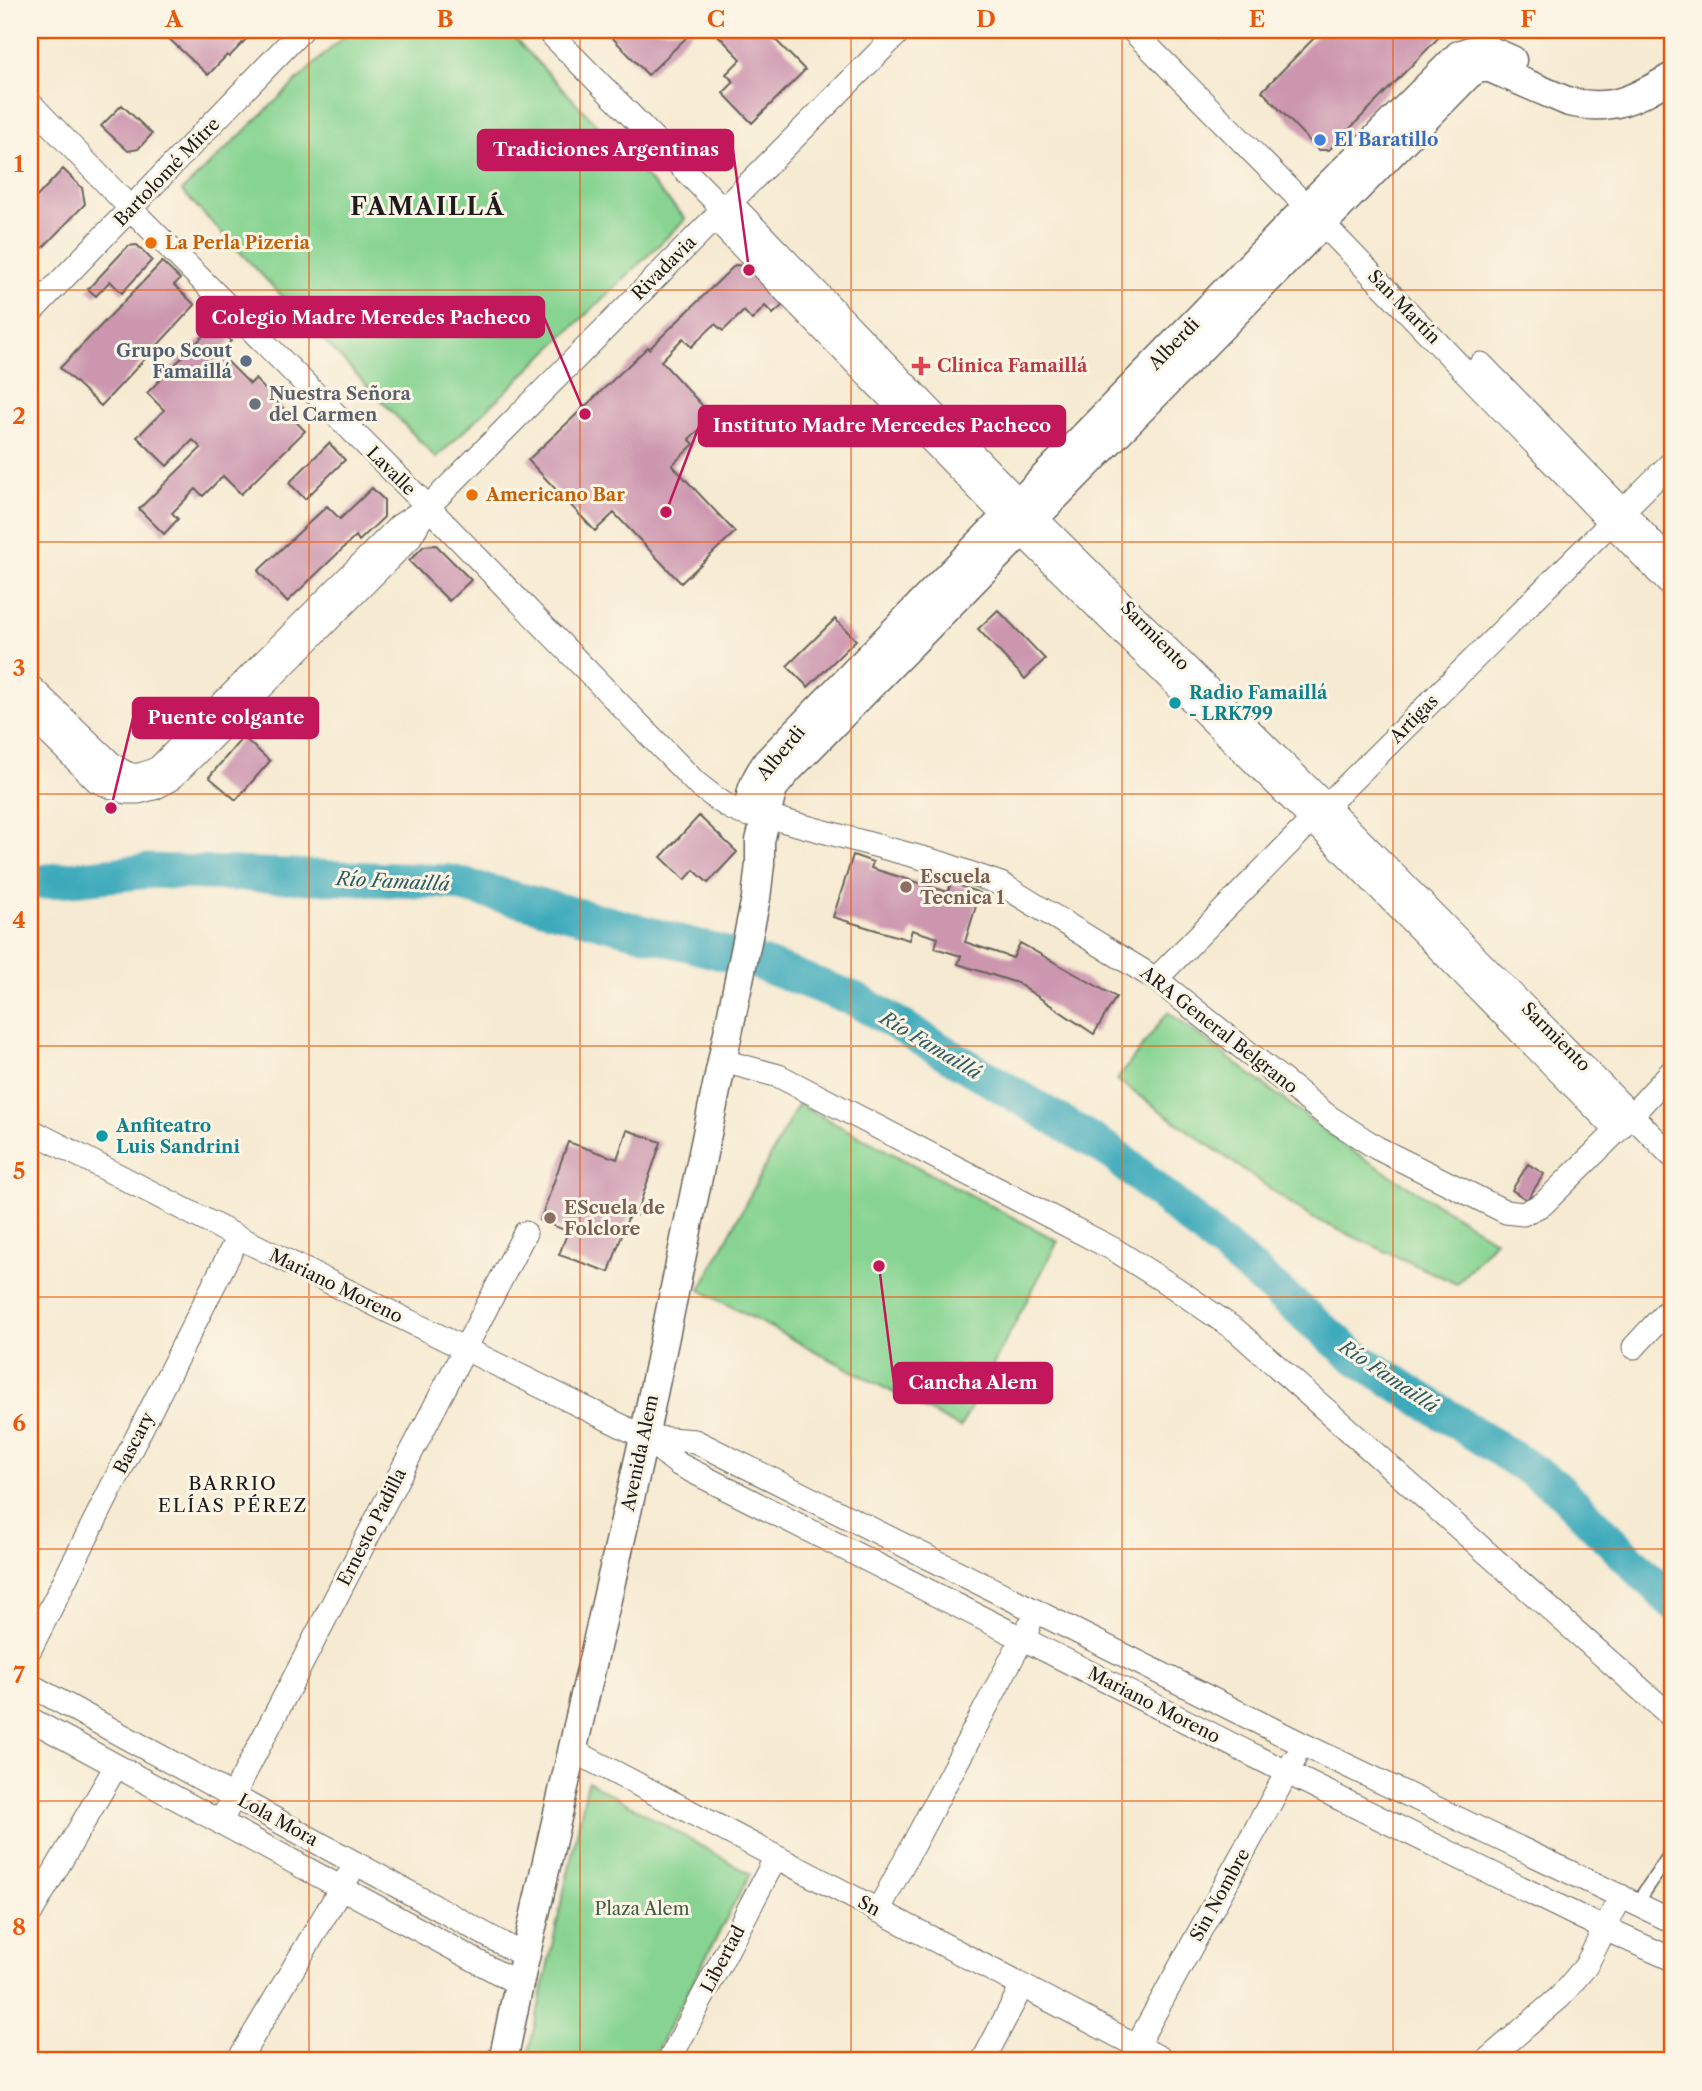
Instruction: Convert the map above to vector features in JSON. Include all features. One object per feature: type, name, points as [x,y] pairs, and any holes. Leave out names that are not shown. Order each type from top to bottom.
[{"type":"street","name":"Bartolomé Mitre","points":[[30,313],[302,30]]},
{"type":"street","name":"Sarmiento","points":[[547,30],[1020,517],[1319,813],[1633,1114],[1672,1156]]},
{"type":"street","name":"Rivadavia","points":[[720,207],[879,30]]},
{"type":"street","name":"Rivadavia","points":[[138,784],[158,768],[399,526],[428,507],[720,207],[901,30]]},
{"type":"street","name":"San Martín","points":[[1132,30],[1320,210]]},
{"type":"street","name":"San Martín","points":[[1153,30],[1320,210],[1618,517],[1672,564]]},
{"type":"street","name":"Alberdi","points":[[759,825],[773,788],[787,771],[1020,517],[1320,210],[1459,55],[1476,48],[1487,50],[1577,88],[1594,89],[1625,84],[1672,57]]},
{"type":"street","name":"Alberdi","points":[[1320,210],[1469,74],[1479,68],[1490,68],[1569,102],[1604,106],[1626,102],[1672,77]]},
{"type":"street","name":"Lavalle","points":[[30,103],[696,783],[759,825]]},
{"type":"street","name":"Artigas","points":[[1156,979],[1672,462]]},
{"type":"street","name":"San Martín","points":[[1618,517],[1672,587]]},
{"type":"street","points":[[30,686],[113,765],[138,784],[125,792],[97,781],[30,715]]},
{"type":"street","name":"Sarmiento","points":[[1319,813],[1616,1131]]},
{"type":"street","name":"Avenida Alem","points":[[503,2061],[644,1437],[724,1053],[756,898],[760,864],[759,825]]},
{"type":"street","name":"ARA General Belgrano","points":[[759,825],[941,863],[1001,884],[1156,979],[1329,1117],[1401,1162],[1506,1212],[1523,1214],[1543,1204],[1672,1071]]},
{"type":"street","points":[[724,1053],[779,1076],[1115,1251],[1237,1331],[1672,1717]]},
{"type":"street","name":"Mariano Moreno","points":[[30,1130],[238,1237],[644,1437],[678,1464],[1288,1773],[1605,1929],[1672,1959]]},
{"type":"street","name":"Ernesto Padilla","points":[[221,1823],[525,1233]]},
{"type":"street","name":"Bascary","points":[[30,1649],[238,1237]]},
{"type":"street","points":[[1634,1348],[1672,1306]]},
{"type":"street","name":"Mariano Moreno","points":[[644,1437],[695,1441],[1302,1744],[1672,1921]]},
{"type":"street","points":[[878,1911],[1036,1612]]},
{"type":"street","name":"Lola Mora","points":[[30,1685],[526,1956]]},
{"type":"street","name":"Lola Mora","points":[[30,1719],[519,1984]]},
{"type":"street","name":"Sin Nombre","points":[[1137,2045],[1302,1744]]},
{"type":"street","name":"Sn","points":[[572,1750],[1166,2061]]},
{"type":"street","points":[[30,1914],[117,1766]]},
{"type":"street","name":"Libertad","points":[[669,2061],[776,1857]]},
{"type":"street","points":[[239,2061],[357,1864]]},
{"type":"street","points":[[1486,2061],[1560,1997],[1586,1966],[1605,1929],[1629,1899]]},
{"type":"street","points":[[983,2061],[1021,1986]]},
{"type":"lane","points":[[1629,1899],[1672,1851]]},
{"type":"green space","points":[[350,30],[507,30],[686,219],[436,458],[182,191]]},
{"type":"green space","points":[[1168,1012],[1352,1151],[1495,1240],[1457,1284],[1310,1217],[1117,1080]]},
{"type":"green space","points":[[798,1104],[1058,1241],[960,1428],[700,1290]]},
{"type":"green space","name":"Plaza Alem","points":[[588,1781],[750,1874],[651,2061],[527,2061]]},
{"type":"building","points":[[172,30],[255,30],[208,75],[166,36]]},
{"type":"building","points":[[605,30],[694,30],[648,75]]},
{"type":"building","points":[[716,30],[766,30],[805,70],[752,123],[723,93],[734,82],[726,74],[741,59]]},
{"type":"building","points":[[1206,30],[1224,30],[1216,39]]},
{"type":"building","points":[[1322,30],[1446,30],[1329,150],[1318,150],[1262,91]]},
{"type":"building","points":[[122,105],[152,134],[138,149],[128,151],[101,126]]},
{"type":"building","points":[[63,169],[82,188],[85,204],[30,261],[30,204]]},
{"type":"building","points":[[137,245],[152,260],[122,293],[110,281],[96,296],[88,289],[128,246]]},
{"type":"building","points":[[162,262],[180,279],[174,285],[195,305],[101,406],[60,368]]},
{"type":"building","points":[[735,265],[746,266],[783,305],[773,314],[765,306],[752,320],[744,311],[723,331],[715,324],[691,347],[683,338],[661,361],[713,417],[689,439],[694,444],[672,465],[735,532],[681,583],[614,513],[595,531],[528,460],[648,347],[649,349]]},
{"type":"building","points":[[214,325],[231,341],[219,353],[250,384],[255,379],[305,431],[241,494],[223,476],[203,496],[196,489],[172,513],[178,519],[164,534],[139,509],[201,448],[193,440],[167,466],[137,437],[164,410],[147,393]]},
{"type":"building","points":[[329,443],[345,460],[305,499],[289,483]]},
{"type":"building","points":[[372,488],[384,500],[384,517],[359,541],[356,536],[287,602],[258,571],[327,506],[340,519]]},
{"type":"building","points":[[436,545],[471,580],[449,601],[409,561],[424,546]]},
{"type":"building","points":[[998,610],[1045,659],[1025,679],[978,629]]},
{"type":"building","points":[[835,619],[856,640],[808,687],[787,666]]},
{"type":"building","points":[[243,737],[270,761],[236,800],[209,777]]},
{"type":"building","points":[[699,816],[737,852],[708,883],[694,870],[685,880],[661,857]]},
{"type":"building","points":[[853,855],[873,862],[871,868],[948,892],[951,883],[980,893],[965,942],[1013,958],[1020,943],[1116,997],[1094,1034],[1017,983],[958,964],[961,956],[935,948],[938,938],[912,930],[909,940],[833,917]]},
{"type":"building","points":[[627,1130],[661,1142],[636,1215],[630,1212],[609,1272],[559,1255],[568,1231],[540,1221],[568,1142],[617,1159]]},
{"type":"building","points":[[1528,1164],[1544,1174],[1527,1200],[1512,1190]]},
{"type":"waterway","name":"Río Famaillá","points":[[30,883],[149,871],[451,882],[756,962],[857,1000],[1111,1152],[1354,1356],[1556,1486],[1672,1602]]},
{"type":"place","name":"El Baratillo","points":[[1320,140]]},
{"type":"place","name":"La Perla Pizeria","points":[[151,243]]},
{"type":"place","name":"Tradiciones Argentinas","points":[[749,270]]},
{"type":"place","name":"Grupo Scout Famaillá","points":[[246,361]]},
{"type":"place","name":"Clinica Famaillá","points":[[921,366]]},
{"type":"place","name":"Nuestra Señora del Carmen","points":[[255,404]]},
{"type":"place","name":"Colegio Madre Meredes Pacheco","points":[[585,414]]},
{"type":"place","name":"Americano Bar","points":[[472,495]]},
{"type":"place","name":"Instituto Madre Mercedes Pacheco","points":[[666,512]]},
{"type":"place","name":"Radio Famaillá - LRK799","points":[[1175,703]]},
{"type":"place","name":"Puente colgante","points":[[111,808]]},
{"type":"place","name":"Escuela Tecnica 1","points":[[906,887]]},
{"type":"place","name":"Anfiteatro Luis Sandrini","points":[[102,1136]]},
{"type":"place","name":"EScuela de Folclore","points":[[550,1218]]},
{"type":"place","name":"Cancha Alem","points":[[879,1266]]},
{"type":"district","name":"FAMAILLÁ","points":[[428,207]]},
{"type":"district","name":"BARRIO ELÍAS PÉREZ","points":[[233,1494]]}]
